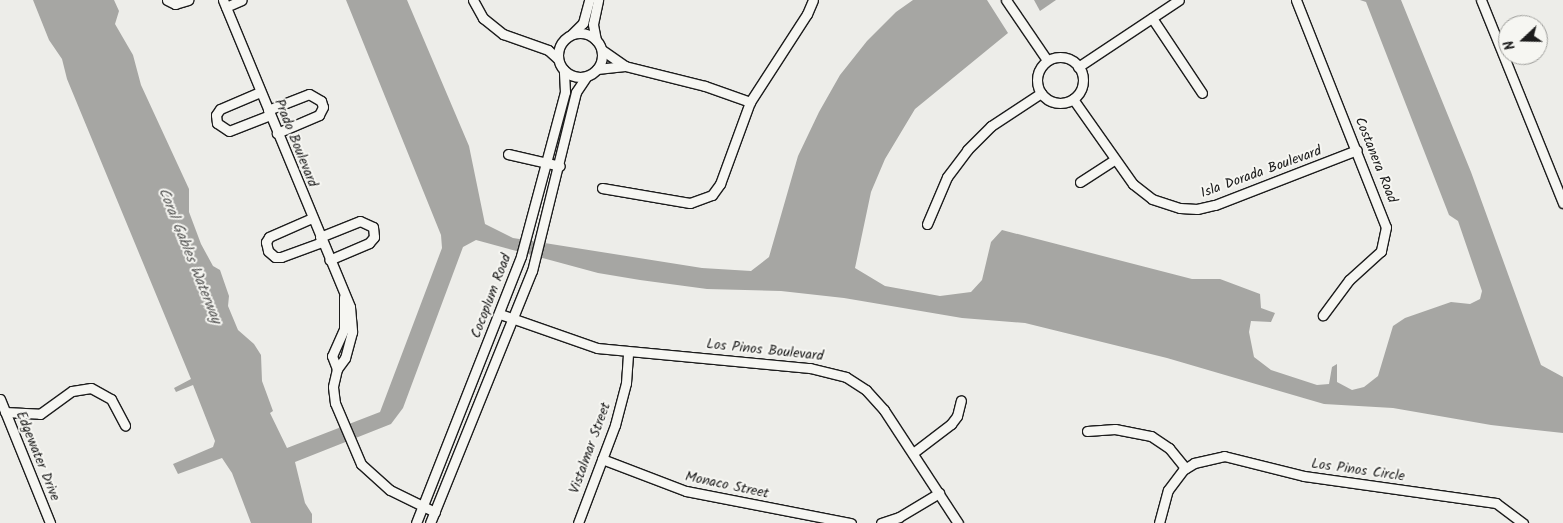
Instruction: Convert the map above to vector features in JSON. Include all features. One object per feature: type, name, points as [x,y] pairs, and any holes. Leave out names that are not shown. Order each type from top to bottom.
[{"type":"street","points":[[167,0],[175,4],[188,0]]},
{"type":"street","points":[[225,3],[242,0]]},
{"type":"street","points":[[473,0],[483,18],[509,37],[534,44],[552,45],[564,40],[583,23],[589,0]]},
{"type":"street","points":[[598,0],[593,24],[596,40],[602,50],[625,66]]},
{"type":"street","points":[[602,188],[690,204],[705,200],[718,187],[750,102],[807,14],[813,0]]},
{"type":"street","points":[[1006,0],[1047,60]]},
{"type":"street","points":[[1078,67],[1179,0]]},
{"type":"street","name":"Costanera Road","points":[[1296,0],[1383,214],[1385,241],[1377,256],[1349,280],[1323,315]]},
{"type":"street","points":[[1481,0],[1563,203]]},
{"type":"street","name":"Prado Boulevard","points":[[225,3],[344,297],[344,329],[332,356],[338,369],[333,387],[340,417],[354,452],[374,478],[435,512]]},
{"type":"street","points":[[1152,18],[1202,93]]},
{"type":"street","points":[[572,34],[585,33],[596,40]]},
{"type":"street","points":[[534,44],[558,58],[564,40]]},
{"type":"street","points":[[597,69],[602,50]]},
{"type":"street","points":[[1064,57],[1078,67],[1083,81],[1072,99],[1058,103],[1041,93],[1038,72],[1047,60],[1064,57]]},
{"type":"street","name":"Cocoplum Road","points":[[416,523],[500,314],[528,235],[565,92],[564,70],[558,58]]},
{"type":"street","points":[[564,70],[574,76],[586,76],[597,69],[625,66],[710,87],[750,102]]},
{"type":"street","name":"Cocoplum Road","points":[[430,523],[532,271],[542,240],[576,92],[586,76]]},
{"type":"street","points":[[260,92],[220,108],[216,115],[217,123],[229,131],[309,94],[321,101],[323,107],[319,115],[278,133]]},
{"type":"street","points":[[926,224],[947,177],[963,154],[985,131],[1041,93]]},
{"type":"street","name":"Isla Dorada Boulevard","points":[[1072,99],[1128,179],[1147,195],[1165,204],[1197,209],[1233,199],[1357,150]]},
{"type":"street","points":[[508,154],[560,166]]},
{"type":"street","points":[[1080,182],[1114,160]]},
{"type":"street","points":[[312,218],[269,237],[268,251],[275,257],[281,257],[360,221],[373,228],[374,236],[369,243],[329,260]]},
{"type":"street","name":"Los Pinos Boulevard","points":[[500,314],[575,343],[628,352],[801,366],[833,372],[857,383],[872,394],[958,523]]},
{"type":"street","name":"Vistalmar Street","points":[[578,523],[620,409],[628,352]]},
{"type":"street","points":[[5,412],[40,414],[72,391],[91,388],[111,399],[125,425]]},
{"type":"street","name":"Edgewater Drive","points":[[0,398],[50,523]]},
{"type":"street","points":[[913,453],[951,424],[957,416],[961,400]]},
{"type":"street","points":[[1087,431],[1115,429],[1151,436],[1169,448],[1185,468],[1168,490],[1159,523]]},
{"type":"street","name":"Los Pinos Circle","points":[[1185,468],[1209,458],[1228,456],[1310,477],[1496,503],[1512,511],[1524,523]]},
{"type":"street","name":"Monaco Street","points":[[602,459],[686,490],[851,523]]},
{"type":"street","points":[[881,523],[899,517],[939,493]]},
{"type":"water","name":"Coral Gables Waterway","points":[[33,0],[114,0],[119,11],[115,24],[133,55],[141,85],[189,189],[189,212],[201,244],[213,266],[220,270],[229,296],[228,306],[238,330],[254,344],[261,355],[262,381],[273,411],[270,413],[287,448],[380,412],[442,248],[441,235],[346,0],[407,0],[469,146],[485,224],[513,238],[702,268],[751,271],[769,257],[798,156],[819,112],[840,75],[867,41],[896,12],[913,0],[987,0],[1008,33],[915,109],[885,159],[871,192],[855,268],[885,286],[940,296],[971,292],[982,280],[991,242],[1002,230],[1192,279],[1220,279],[1260,294],[1261,308],[1275,313],[1271,322],[1251,321],[1249,332],[1254,357],[1271,370],[1317,385],[1329,384],[1332,367],[1337,364],[1337,382],[1352,390],[1364,387],[1378,376],[1393,326],[1405,318],[1451,302],[1470,304],[1480,299],[1482,291],[1458,221],[1449,215],[1366,2],[1360,0],[1401,0],[1471,172],[1541,365],[1563,377],[1563,433],[1491,425],[1393,408],[1324,404],[1167,358],[1025,323],[962,318],[844,298],[781,291],[707,289],[640,280],[598,273],[476,240],[463,247],[403,408],[391,424],[295,462],[305,503],[312,514],[312,523],[251,523],[232,473],[222,458],[178,474],[173,464],[213,447],[215,441],[193,385],[176,392],[174,388],[191,379],[67,79],[62,59],[49,40]]},
{"type":"water","points":[[1034,0],[1056,0],[1040,11]]}]
